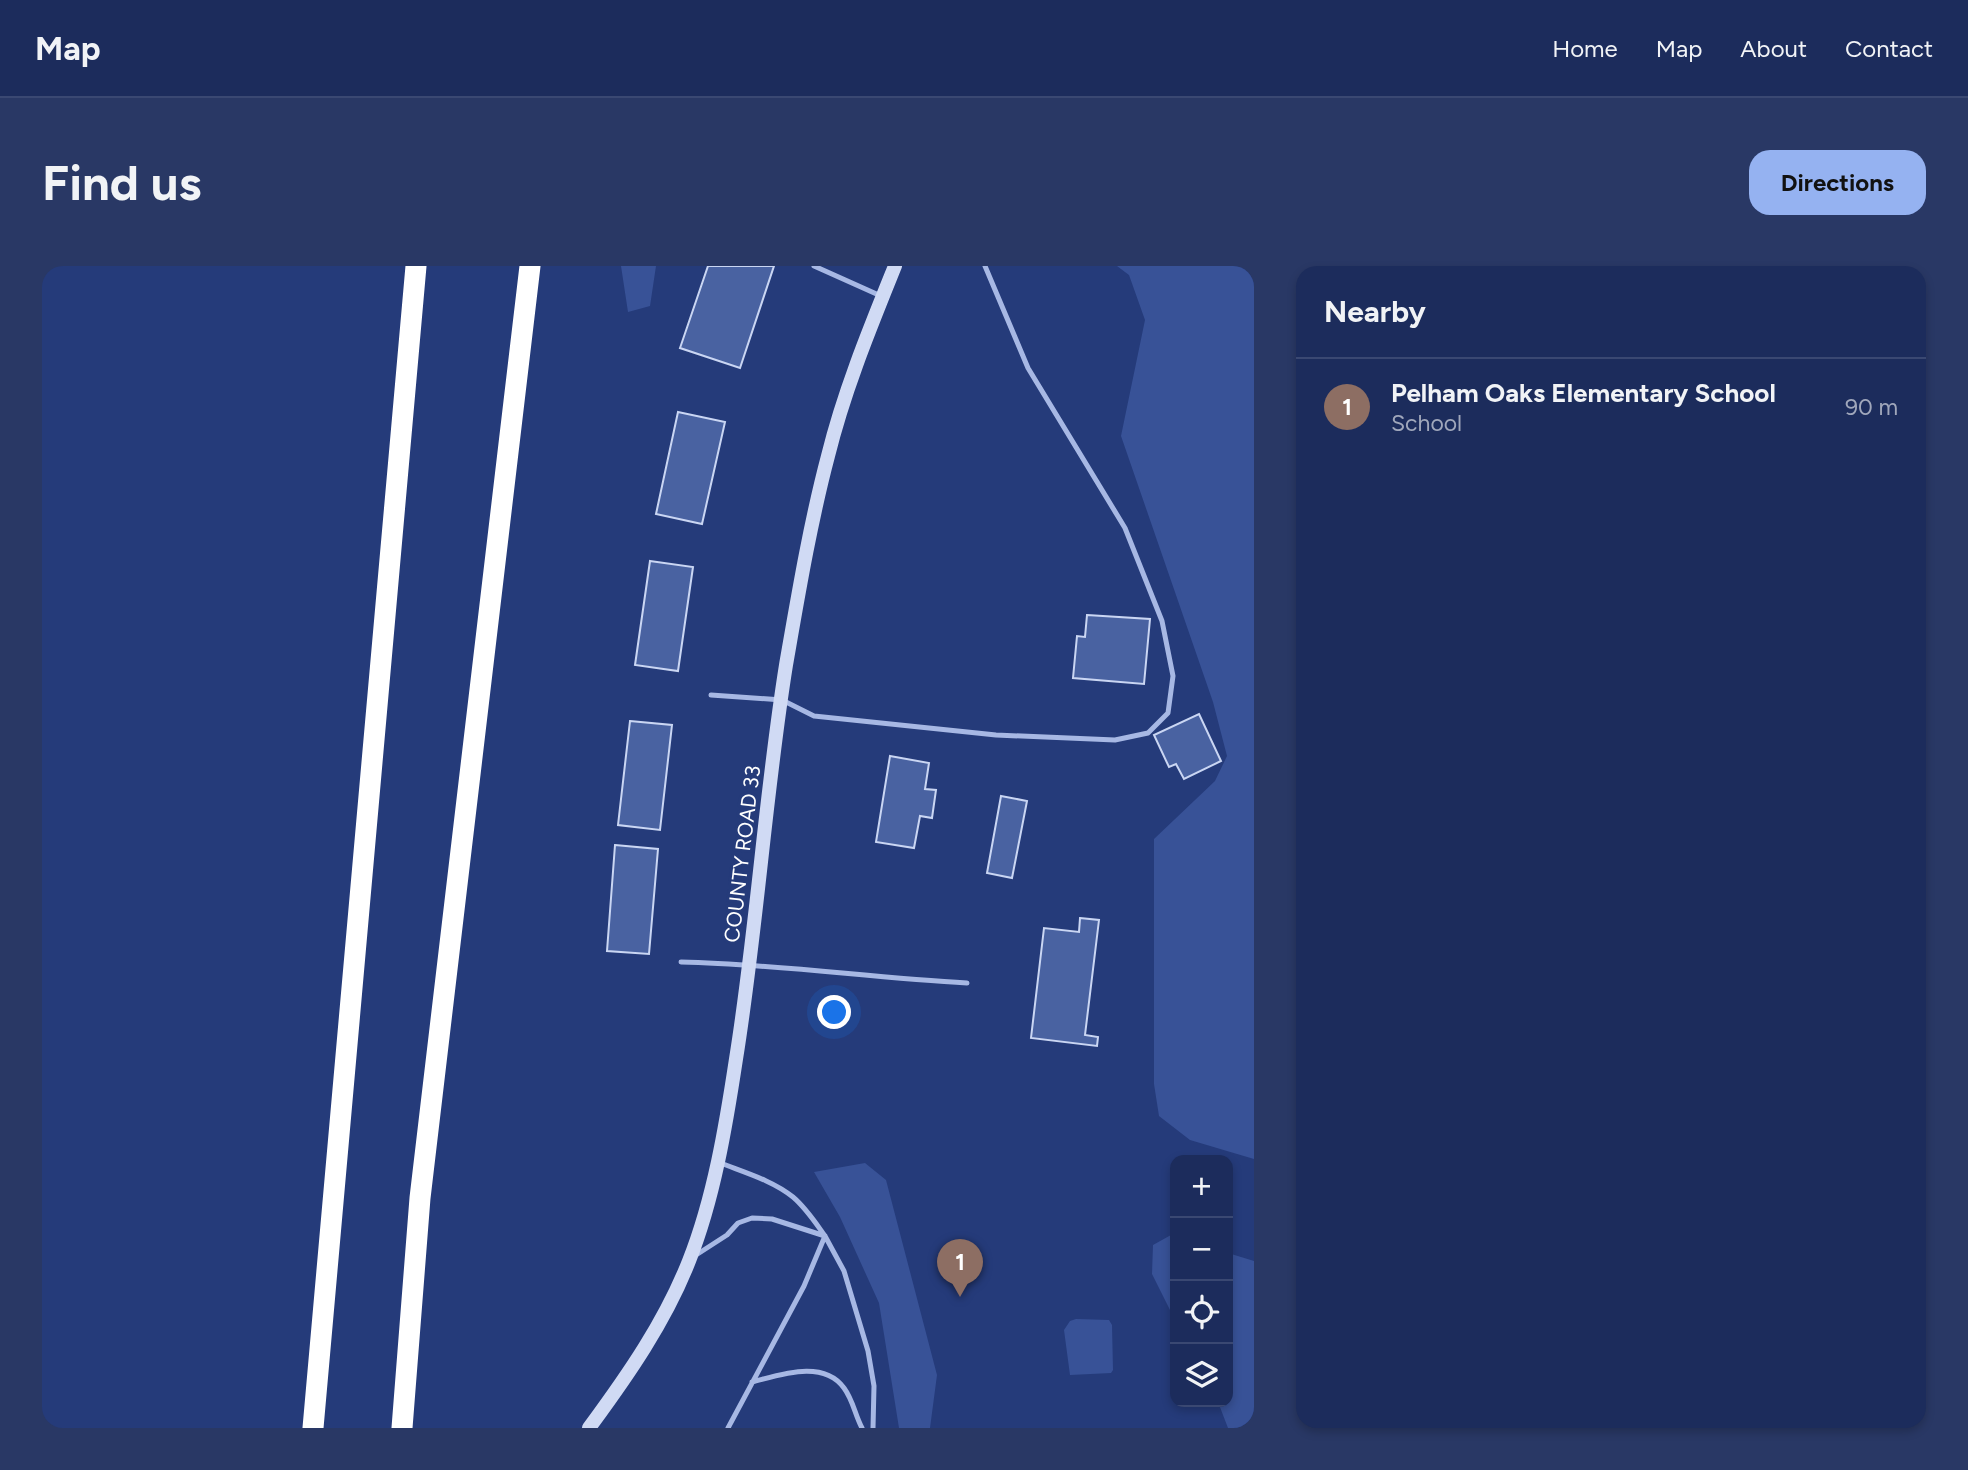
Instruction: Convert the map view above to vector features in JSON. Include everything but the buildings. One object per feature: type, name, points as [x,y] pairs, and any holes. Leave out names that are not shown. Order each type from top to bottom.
[{"type":"highway","points":[[313,1428],[416,266]]},
{"type":"highway","points":[[402,1428],[420,1198],[530,266]]},
{"type":"street","name":"COUNTY ROAD 33","points":[[589,1428],[650,1341],[690,1259],[717,1162],[733,1084],[789,653],[828,455],[863,347],[895,266]]},
{"type":"lane","points":[[814,266],[883,297]]},
{"type":"lane","points":[[711,695],[782,700],[814,716],[996,735],[1115,740],[1148,733],[1168,713],[1172,676],[1162,621],[1130,540],[1028,368],[985,266]]},
{"type":"lane","points":[[681,962],[749,964],[879,978],[967,983]]},
{"type":"lane","points":[[717,1162],[762,1179],[791,1196],[804,1207],[825,1236],[844,1270],[868,1351],[874,1386],[873,1428]]},
{"type":"lane","points":[[690,1259],[727,1235],[738,1223],[752,1218],[772,1219],[825,1236]]},
{"type":"lane","points":[[728,1428],[804,1286],[825,1236]]},
{"type":"lane","points":[[752,1382],[797,1372],[812,1371],[828,1375],[842,1385],[851,1399],[862,1428]]},
{"type":"shaded area","points":[[621,266],[656,266],[650,306],[628,312]]},
{"type":"shaded area","points":[[1117,266],[1254,266],[1254,1159],[1190,1140],[1159,1116],[1154,1084],[1154,839],[1215,781],[1227,756],[1213,702],[1121,436],[1145,320],[1129,275]]},
{"type":"shaded area","points":[[865,1163],[886,1180],[937,1375],[930,1428],[899,1428],[879,1303],[840,1217],[814,1172]]},
{"type":"shaded area","points":[[1170,1236],[1170,1310],[1152,1274],[1153,1245]]},
{"type":"shaded area","points":[[1233,1255],[1254,1261],[1254,1428],[1228,1428],[1220,1407],[1233,1407]]},
{"type":"shaded area","points":[[1109,1320],[1112,1325],[1111,1373],[1070,1375],[1064,1330],[1070,1321]]},
{"type":"place","name":"Pelham Oaks Elementary School","points":[[960,1297]]}]
